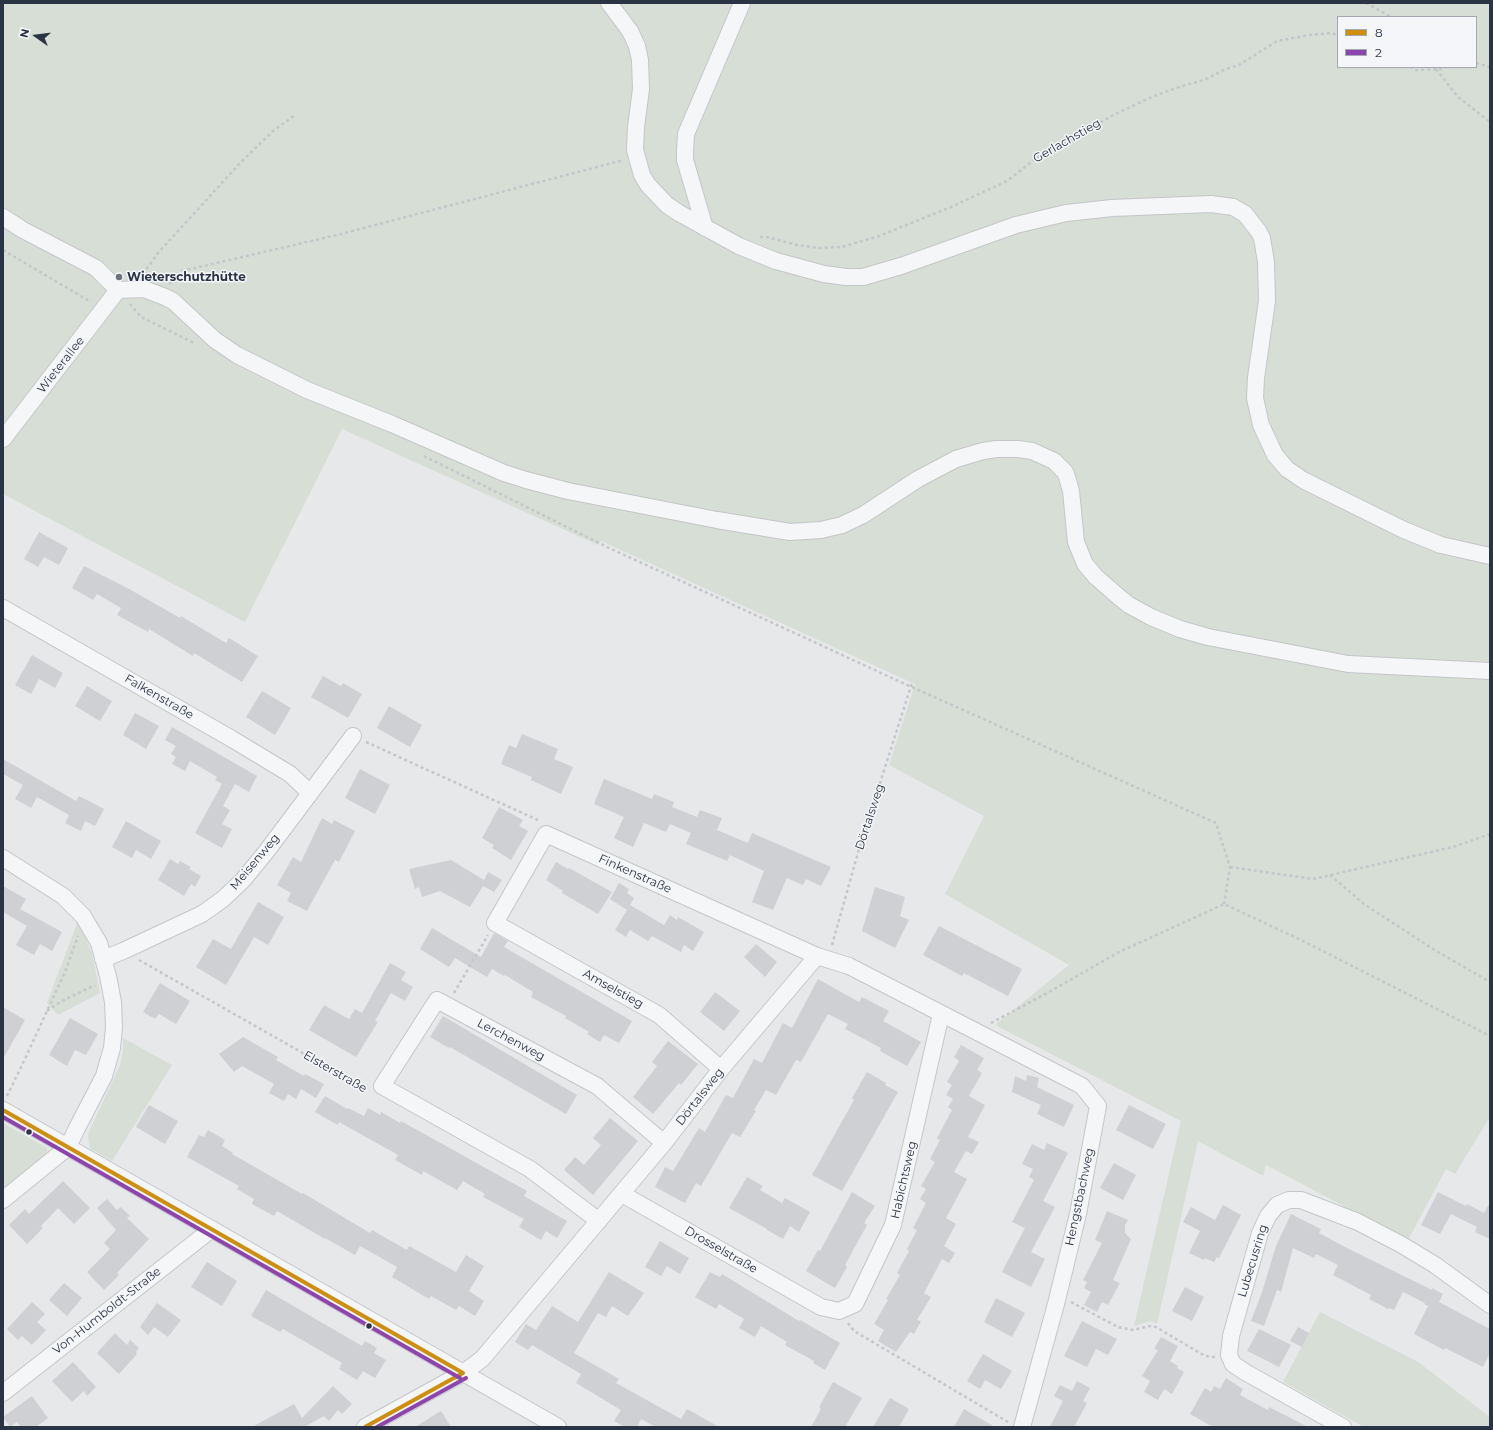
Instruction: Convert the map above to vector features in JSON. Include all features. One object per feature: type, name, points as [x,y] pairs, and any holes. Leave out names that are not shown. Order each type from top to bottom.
[{"type":"street","points":[[608,3],[630,30],[637,46],[640,60],[641,89],[635,141],[639,166],[648,185],[667,205],[705,228],[753,252],[787,264],[824,274],[855,277],[872,275],[1016,225],[1066,213],[1112,208],[1212,204],[1233,207],[1245,214],[1259,232],[1264,250],[1267,301],[1256,378],[1255,398],[1261,425],[1275,455],[1287,469],[1299,477],[1404,530],[1441,545],[1490,556]]},
{"type":"street","points":[[705,228],[685,160],[684,151],[686,134],[742,3]]},
{"type":"street","points":[[3,217],[23,230],[96,268],[118,290],[144,289],[173,301],[215,340],[237,355],[307,390],[392,424],[504,473],[526,480],[568,491],[716,520],[790,532],[801,532],[821,530],[842,525],[863,514],[918,479],[956,459],[983,451],[996,449],[1018,449],[1032,451],[1054,461],[1068,477],[1071,491],[1076,542],[1085,564],[1119,597],[1129,605],[1150,617],[1200,635],[1348,664],[1490,671]]},
{"type":"street","name":"Wieterallee","points":[[3,439],[118,290]]},
{"type":"street","name":"Falkenstraße","points":[[3,608],[290,774],[310,793]]},
{"type":"street","name":"Meisenweg","points":[[103,959],[202,914],[223,899],[243,880],[353,736]]},
{"type":"street","points":[[495,923],[546,834]]},
{"type":"street","name":"Finkenstraße","points":[[546,834],[818,956]]},
{"type":"street","points":[[3,858],[63,896],[83,916],[99,943],[113,1002],[114,1027],[112,1048],[104,1076],[68,1147],[3,1200]]},
{"type":"street","name":"Amselstieg","points":[[495,923],[658,1015],[721,1069]]},
{"type":"street","points":[[818,956],[849,966],[976,1030]]},
{"type":"street","name":"Dörtalsweg","points":[[365,1427],[463,1373],[482,1359],[622,1194],[664,1143],[721,1069],[818,956]]},
{"type":"street","points":[[382,1086],[437,1000],[447,1005]]},
{"type":"street","name":"Lerchenweg","points":[[447,1005],[597,1086],[664,1143]]},
{"type":"street","name":"Habichtsweg","points":[[839,1312],[855,1304],[893,1225],[942,1014]]},
{"type":"street","name":"Hengstbachweg","points":[[976,1030],[1082,1086],[1098,1106],[1078,1214],[1058,1295],[1016,1425]]},
{"type":"street","name":"Elsterstraße","points":[[382,1086],[530,1168],[598,1221]]},
{"type":"street","points":[[4,1104],[68,1147],[558,1427]]},
{"type":"street","name":"Drosselstraße","points":[[622,1194],[821,1307],[839,1312]]},
{"type":"street","name":"Lubecusring","points":[[1343,1427],[1245,1372],[1233,1364],[1229,1355],[1231,1336],[1260,1233],[1268,1216],[1277,1205],[1289,1200],[1301,1200],[1358,1222],[1402,1245],[1435,1265],[1490,1306]]},
{"type":"street","name":"Von-Humboldt-Straße","points":[[3,1393],[212,1229]]},
{"type":"path","points":[[1366,3],[1389,16]]},
{"type":"path","name":"Gerlachstieg","points":[[753,238],[767,237],[798,245],[819,248],[842,247],[879,236],[951,207],[1008,180],[1043,153],[1058,147],[1113,115],[1154,96],[1204,80],[1226,69],[1239,65],[1276,41],[1309,35],[1331,33],[1337,35]]},
{"type":"path","points":[[1477,63],[1490,66]]},
{"type":"path","points":[[1412,68],[1415,70],[1436,70],[1445,68]]},
{"type":"path","points":[[1436,70],[1458,97],[1480,116],[1490,122]]},
{"type":"path","points":[[136,289],[141,277],[158,253],[240,163],[273,131],[295,116]]},
{"type":"path","points":[[159,294],[182,271],[338,235],[620,161],[639,166]]},
{"type":"path","points":[[3,250],[104,309]]},
{"type":"path","points":[[118,290],[141,317],[198,345]]},
{"type":"path","points":[[420,454],[605,546],[911,687],[1216,823],[1230,867],[1224,904]]},
{"type":"path","name":"Dörtalsweg","points":[[818,956],[831,948],[859,849],[912,683]]},
{"type":"path","points":[[353,736],[548,825],[546,834]]},
{"type":"path","points":[[1230,867],[1313,879],[1453,847],[1490,834]]},
{"type":"path","points":[[1330,875],[1364,904],[1433,949],[1490,982]]},
{"type":"path","points":[[976,1030],[1049,992],[1119,952],[1224,904],[1302,940],[1490,1036]]},
{"type":"path","points":[[4,1104],[65,972],[77,940],[83,916]]},
{"type":"path","points":[[447,1005],[495,923]]},
{"type":"path","name":"Elsterstraße","points":[[123,951],[377,1096],[382,1086]]},
{"type":"path","points":[[47,1012],[60,1002],[97,984],[108,976]]},
{"type":"path","points":[[1058,1295],[1118,1326],[1133,1330],[1150,1326],[1156,1327],[1197,1351]]},
{"type":"path","points":[[839,1312],[854,1331],[1016,1425]]},
{"type":"shaded area","points":[[3,3],[1490,3],[1490,1117],[1455,1174],[1446,1169],[1408,1240],[1266,1165],[1263,1176],[1198,1141],[1157,1324],[1151,1321],[1134,1326],[1181,1121],[995,1025],[1069,965],[945,894],[984,816],[889,765],[915,684],[601,541],[598,545],[342,429],[245,622],[3,494]]},
{"type":"shaded area","points":[[78,921],[92,953],[100,993],[58,1015],[47,1003]]},
{"type":"shaded area","points":[[123,1038],[172,1065],[112,1161],[91,1149],[88,1134],[120,1065],[123,1051]]},
{"type":"shaded area","points":[[3,1123],[47,1148],[47,1156],[3,1191]]},
{"type":"shaded area","points":[[1320,1312],[1418,1362],[1490,1417],[1490,1427],[1364,1427],[1283,1382]]},
{"type":"building","points":[[39,532],[68,548],[59,565],[44,557],[38,567],[24,559]]},
{"type":"building","points":[[84,566],[131,590],[180,618],[181,616],[226,643],[229,638],[258,656],[242,682],[194,653],[193,656],[149,629],[148,632],[117,615],[121,608],[97,594],[93,600],[72,588]]},
{"type":"building","points":[[32,655],[63,673],[55,688],[39,679],[31,694],[15,685]]},
{"type":"building","points":[[323,676],[341,686],[343,683],[362,694],[348,718],[311,697]]},
{"type":"building","points":[[87,686],[112,701],[100,721],[75,706]]},
{"type":"building","points":[[262,691],[291,708],[275,735],[246,717]]},
{"type":"building","points":[[389,706],[422,725],[410,747],[377,728]]},
{"type":"building","points":[[135,713],[159,726],[146,749],[123,735]]},
{"type":"building","points":[[172,727],[257,776],[249,792],[235,784],[223,806],[230,810],[222,824],[232,829],[222,848],[195,833],[222,784],[215,780],[217,777],[190,761],[185,771],[172,764],[176,757],[171,754],[176,746],[165,740]]},
{"type":"building","points":[[522,734],[558,749],[554,759],[573,767],[561,794],[531,780],[532,777],[501,764],[509,745],[516,748]]},
{"type":"building","points":[[3,759],[76,801],[79,796],[104,809],[95,826],[85,821],[81,831],[65,823],[69,815],[37,797],[31,808],[15,799],[23,785],[3,774]]},
{"type":"building","points":[[360,769],[390,785],[375,814],[345,798]]},
{"type":"building","points":[[604,779],[652,799],[654,794],[674,802],[672,807],[697,817],[700,810],[722,818],[717,830],[748,843],[752,833],[831,867],[821,886],[806,879],[803,885],[787,878],[773,910],[752,902],[764,871],[730,855],[727,861],[686,844],[691,833],[670,824],[666,832],[644,823],[633,847],[614,838],[624,817],[594,804]]},
{"type":"building","points":[[499,807],[523,820],[519,826],[528,831],[511,860],[492,848],[494,845],[482,838]]},
{"type":"building","points":[[322,818],[332,824],[334,820],[355,831],[339,862],[335,860],[307,911],[287,901],[291,893],[277,885],[293,857],[301,862]]},
{"type":"building","points":[[126,821],[161,841],[151,859],[136,850],[132,858],[112,847]]},
{"type":"building","points":[[170,859],[178,864],[180,861],[191,867],[189,869],[201,876],[195,887],[191,884],[184,896],[158,880]]},
{"type":"building","points":[[451,860],[484,880],[488,872],[502,880],[494,892],[483,886],[470,907],[440,891],[422,897],[419,887],[415,889],[409,869]]},
{"type":"building","points":[[556,862],[612,892],[598,914],[562,893],[563,891],[546,880]]},
{"type":"building","points":[[619,883],[629,889],[627,893],[634,898],[627,910],[610,899]]},
{"type":"building","points":[[3,886],[26,899],[20,909],[62,932],[52,951],[40,944],[34,955],[16,945],[27,926],[3,912]]},
{"type":"building","points":[[875,887],[905,897],[900,916],[909,920],[895,948],[862,931]]},
{"type":"building","points":[[258,902],[284,917],[268,945],[254,937],[226,985],[196,967],[213,939],[231,949]]},
{"type":"building","points":[[630,905],[664,925],[670,915],[677,920],[678,917],[704,932],[693,951],[684,945],[681,952],[652,936],[648,941],[630,930],[626,937],[615,930]]},
{"type":"building","points":[[939,926],[1022,969],[1008,996],[964,973],[962,976],[923,955]]},
{"type":"building","points":[[432,928],[481,957],[494,933],[508,941],[504,947],[632,1021],[619,1043],[604,1035],[600,1042],[587,1034],[589,1032],[565,1018],[566,1016],[531,997],[533,992],[505,975],[504,976],[492,969],[487,977],[455,958],[449,967],[420,949]]},
{"type":"building","points":[[756,944],[777,962],[765,977],[744,957]]},
{"type":"building","points":[[390,963],[406,972],[401,980],[413,987],[405,1001],[391,993],[375,1021],[378,1022],[356,1057],[309,1030],[324,1005],[349,1019],[355,1009],[362,1013]]},
{"type":"building","points":[[818,979],[859,1002],[862,997],[889,1011],[883,1021],[921,1042],[907,1066],[880,1051],[881,1048],[845,1029],[848,1024],[828,1014],[801,1062],[796,1060],[776,1095],[766,1090],[754,1110],[756,1111],[740,1137],[732,1133],[701,1186],[696,1183],[685,1203],[655,1187],[665,1167],[673,1171],[699,1128],[705,1132],[726,1095],[733,1098],[754,1059],[762,1063],[783,1023],[792,1028]]},
{"type":"building","points":[[160,983],[190,1001],[176,1024],[159,1014],[155,1019],[143,1012]]},
{"type":"building","points":[[715,992],[740,1011],[724,1031],[700,1012]]},
{"type":"building","points":[[3,1007],[25,1020],[3,1059]]},
{"type":"building","points":[[443,1016],[577,1095],[566,1114],[430,1037]]},
{"type":"building","points":[[70,1018],[98,1034],[86,1055],[75,1050],[67,1066],[49,1055]]},
{"type":"building","points":[[243,1037],[278,1057],[276,1060],[304,1076],[305,1074],[324,1084],[316,1098],[301,1089],[296,1099],[288,1094],[284,1101],[269,1093],[274,1084],[242,1066],[234,1072],[219,1054]]},
{"type":"building","points":[[668,1041],[698,1064],[681,1085],[679,1083],[653,1114],[633,1097],[657,1066],[652,1062]]},
{"type":"building","points":[[961,1045],[984,1058],[977,1070],[982,1073],[969,1096],[985,1105],[968,1137],[979,1142],[972,1154],[966,1151],[954,1172],[967,1179],[946,1218],[956,1224],[944,1246],[955,1253],[949,1263],[942,1259],[924,1293],[931,1297],[917,1320],[921,1321],[914,1334],[910,1332],[896,1352],[878,1341],[884,1330],[874,1324],[900,1275],[897,1273],[909,1251],[907,1249],[917,1230],[913,1228],[926,1203],[920,1199],[926,1189],[921,1186],[935,1162],[930,1159],[940,1140],[937,1138],[952,1110],[948,1107],[953,1099],[946,1095],[952,1085],[947,1082],[959,1061],[954,1057]]},
{"type":"building","points":[[867,1072],[898,1092],[842,1191],[812,1175],[854,1100],[852,1098]]},
{"type":"building","points":[[1027,1075],[1039,1078],[1037,1087],[1074,1105],[1064,1127],[1037,1114],[1041,1105],[1012,1092],[1015,1076],[1026,1081]]},
{"type":"building","points":[[325,1096],[347,1109],[348,1108],[364,1116],[368,1108],[380,1115],[381,1112],[400,1123],[401,1121],[527,1191],[524,1196],[567,1221],[557,1238],[546,1231],[541,1240],[519,1227],[524,1219],[483,1197],[485,1194],[463,1181],[457,1190],[423,1171],[422,1175],[395,1160],[398,1155],[339,1122],[338,1125],[315,1112]]},
{"type":"building","points":[[149,1105],[178,1121],[165,1144],[136,1127]]},
{"type":"building","points":[[1129,1105],[1166,1124],[1153,1149],[1116,1130]]},
{"type":"building","points":[[610,1118],[638,1141],[593,1195],[564,1170],[575,1157],[584,1165],[601,1145],[593,1138]]},
{"type":"building","points":[[208,1130],[225,1140],[222,1146],[233,1153],[232,1154],[302,1194],[303,1193],[370,1233],[372,1230],[407,1250],[409,1246],[456,1272],[466,1255],[484,1266],[469,1291],[484,1301],[475,1316],[459,1306],[456,1310],[431,1296],[429,1299],[392,1277],[397,1267],[360,1246],[355,1255],[277,1211],[274,1216],[252,1204],[254,1199],[237,1189],[239,1186],[187,1157],[199,1135],[204,1137]]},
{"type":"building","points":[[1047,1143],[1068,1153],[1043,1201],[1055,1207],[1031,1252],[1045,1259],[1031,1287],[1002,1272],[1025,1228],[1012,1222],[1034,1180],[1029,1177],[1033,1169],[1022,1164],[1032,1144],[1044,1150]]},
{"type":"building","points":[[1114,1163],[1136,1175],[1123,1200],[1100,1188]]},
{"type":"building","points":[[747,1177],[763,1186],[760,1190],[782,1203],[785,1198],[810,1212],[799,1232],[790,1226],[783,1239],[729,1208]]},
{"type":"building","points":[[63,1181],[90,1208],[74,1224],[58,1208],[41,1226],[43,1228],[27,1244],[9,1225],[25,1209],[29,1214]]},
{"type":"building","points":[[852,1192],[875,1206],[864,1223],[867,1225],[845,1265],[847,1267],[835,1288],[806,1271],[818,1250],[820,1251]]},
{"type":"building","points":[[1438,1192],[1484,1213],[1490,1202],[1490,1239],[1475,1232],[1477,1227],[1451,1214],[1440,1234],[1421,1225]]},
{"type":"building","points":[[107,1199],[117,1210],[121,1207],[130,1216],[127,1218],[149,1239],[117,1273],[119,1275],[104,1290],[87,1272],[110,1249],[104,1243],[116,1230],[97,1208]]},
{"type":"building","points":[[1223,1205],[1241,1215],[1219,1258],[1217,1257],[1214,1262],[1205,1258],[1204,1260],[1189,1253],[1200,1231],[1183,1222],[1191,1207],[1215,1220]]},
{"type":"building","points":[[1107,1211],[1128,1220],[1125,1225],[1125,1233],[1131,1239],[1113,1280],[1120,1283],[1108,1305],[1102,1302],[1097,1312],[1084,1305],[1091,1292],[1084,1288],[1087,1282],[1083,1280],[1102,1243],[1095,1240]]},
{"type":"building","points":[[1291,1214],[1321,1229],[1319,1233],[1347,1248],[1443,1294],[1439,1302],[1490,1329],[1490,1353],[1483,1367],[1445,1348],[1444,1350],[1414,1334],[1428,1306],[1424,1304],[1425,1303],[1403,1292],[1394,1310],[1388,1309],[1369,1299],[1371,1295],[1333,1275],[1338,1265],[1316,1254],[1314,1258],[1293,1248],[1281,1292],[1277,1290],[1264,1326],[1251,1321],[1262,1292],[1276,1246]]},
{"type":"building","points":[[660,1241],[689,1258],[680,1274],[667,1266],[661,1276],[645,1267]]},
{"type":"building","points":[[207,1262],[237,1281],[222,1306],[191,1287]]},
{"type":"building","points":[[609,1272],[644,1293],[628,1316],[612,1306],[606,1317],[598,1313],[574,1353],[619,1379],[616,1383],[681,1419],[687,1409],[719,1427],[656,1427],[641,1419],[637,1427],[625,1427],[614,1421],[621,1410],[576,1383],[581,1374],[532,1345],[528,1350],[515,1342],[526,1324],[536,1330],[552,1306],[578,1322]]},
{"type":"building","points":[[710,1272],[720,1277],[722,1274],[799,1321],[800,1320],[840,1343],[825,1370],[813,1363],[814,1361],[785,1345],[787,1342],[761,1326],[755,1337],[739,1328],[744,1319],[719,1304],[716,1309],[695,1297]]},
{"type":"building","points":[[64,1283],[82,1298],[67,1316],[49,1300]]},
{"type":"building","points":[[1185,1287],[1204,1297],[1192,1321],[1172,1311]]},
{"type":"building","points":[[266,1290],[362,1346],[365,1341],[377,1348],[374,1353],[386,1360],[375,1378],[363,1371],[357,1380],[339,1369],[342,1363],[283,1329],[280,1332],[251,1316]]},
{"type":"building","points":[[996,1298],[1025,1313],[1012,1337],[984,1322]]},
{"type":"building","points":[[32,1302],[45,1314],[37,1322],[46,1330],[32,1345],[22,1336],[18,1340],[7,1329]]},
{"type":"building","points":[[157,1303],[181,1320],[168,1337],[154,1327],[148,1335],[140,1327]]},
{"type":"building","points":[[1082,1321],[1117,1339],[1108,1355],[1096,1349],[1087,1367],[1064,1356]]},
{"type":"building","points":[[1298,1327],[1309,1333],[1302,1347],[1290,1341]]},
{"type":"building","points":[[1259,1329],[1291,1345],[1279,1367],[1247,1351]]},
{"type":"building","points":[[115,1333],[127,1345],[130,1340],[139,1348],[136,1352],[137,1354],[119,1374],[97,1353]]},
{"type":"building","points":[[1161,1337],[1178,1346],[1170,1361],[1184,1372],[1172,1394],[1164,1389],[1158,1400],[1144,1392],[1150,1381],[1142,1376],[1158,1350],[1154,1349]]},
{"type":"building","points":[[983,1354],[1012,1371],[1001,1389],[985,1380],[980,1389],[967,1381]]},
{"type":"building","points":[[73,1362],[96,1387],[87,1396],[84,1391],[72,1402],[52,1381]]},
{"type":"building","points":[[1226,1378],[1243,1389],[1240,1395],[1268,1410],[1269,1407],[1308,1427],[1213,1427],[1190,1414],[1205,1388],[1211,1392],[1214,1386],[1220,1389]]},
{"type":"building","points":[[1077,1381],[1090,1388],[1083,1401],[1087,1403],[1074,1427],[1050,1427],[1063,1401],[1054,1396],[1060,1385],[1072,1391]]},
{"type":"building","points":[[833,1382],[862,1398],[845,1427],[811,1427],[821,1409],[819,1407]]},
{"type":"building","points":[[333,1386],[352,1404],[342,1414],[338,1410],[329,1421],[324,1416],[306,1426],[307,1427],[252,1427],[294,1404],[302,1418]]},
{"type":"building","points":[[32,1396],[48,1418],[36,1427],[21,1427],[17,1422],[10,1427],[3,1417]]},
{"type":"building","points":[[890,1398],[909,1409],[899,1427],[873,1427]]},
{"type":"building","points":[[964,1409],[995,1427],[954,1427]]},
{"type":"building","points":[[441,1411],[451,1427],[415,1427]]},
{"type":"transit line","name":"8","points":[[3,1110],[463,1373]]},
{"type":"transit line","name":"2","points":[[3,1117],[460,1378]]},
{"type":"transit line","name":"8","points":[[365,1427],[463,1373]]},
{"type":"transit line","name":"2","points":[[377,1427],[466,1378]]},
{"type":"place","name":"Wieterschutzhütte","points":[[119,277]]}]
